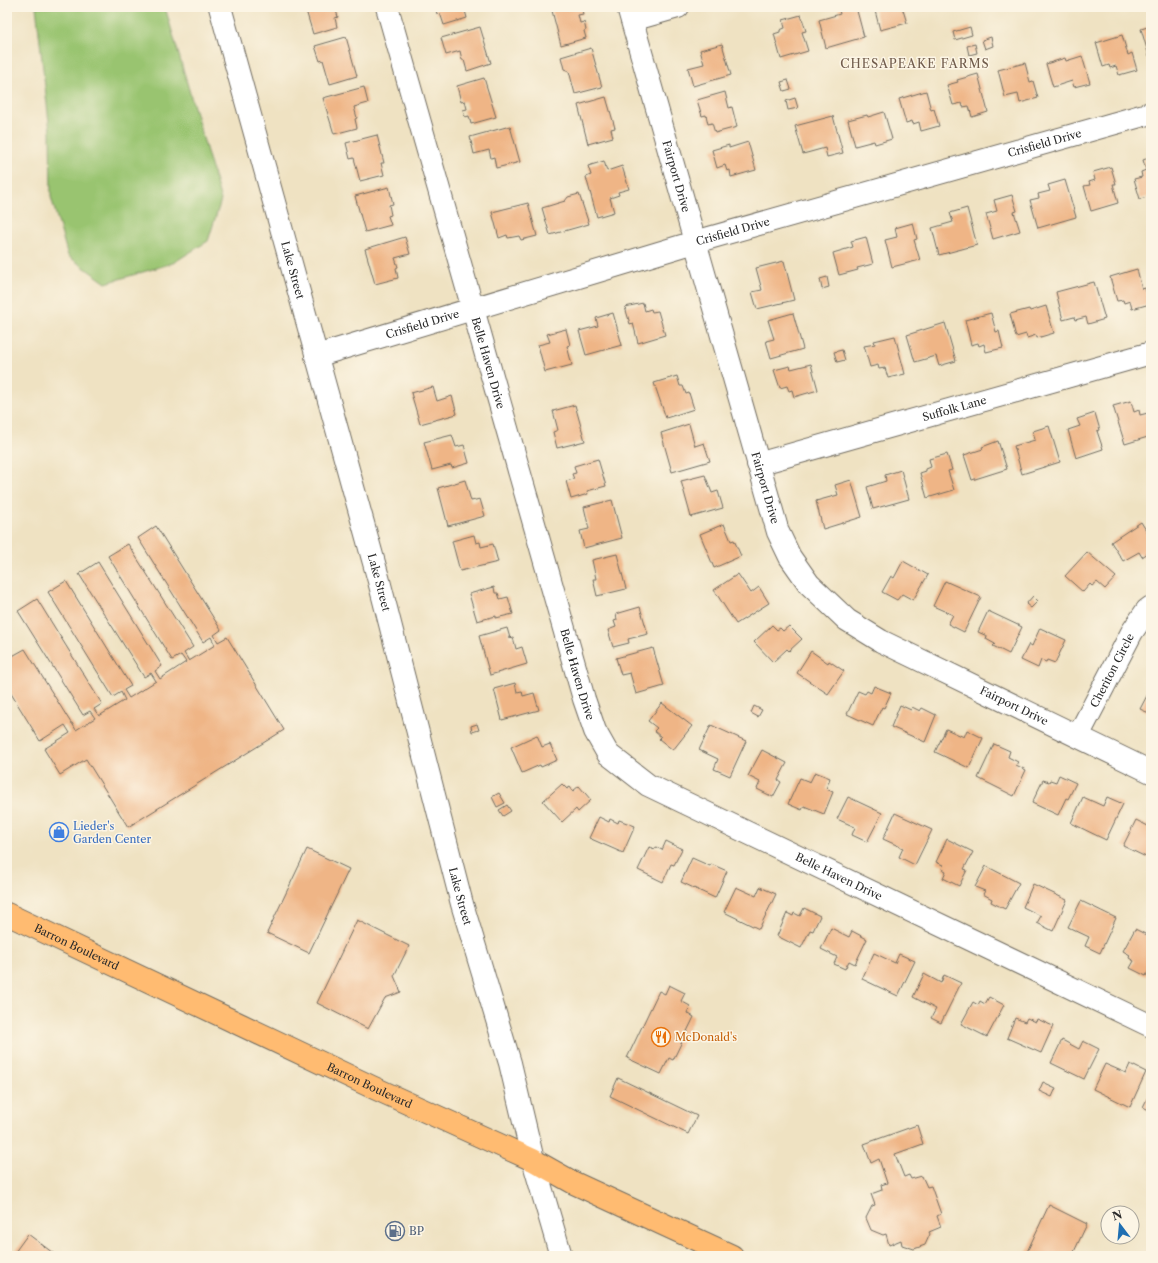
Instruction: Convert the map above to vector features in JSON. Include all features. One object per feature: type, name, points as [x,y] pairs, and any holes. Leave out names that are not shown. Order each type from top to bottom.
[{"type":"main road","name":"Barron Boulevard","points":[[7,914],[372,1087],[533,1160],[574,1183],[732,1256]]},
{"type":"street","name":"Lake Street","points":[[220,7],[379,582],[462,904],[510,1063],[533,1160],[561,1256]]},
{"type":"street","name":"Belle Haven Drive","points":[[387,7],[584,699],[595,731],[608,754],[648,785],[1151,1026]]},
{"type":"street","points":[[630,13],[678,7]]},
{"type":"street","name":"Fairport Drive","points":[[630,13],[758,464],[778,532],[790,557],[809,584],[847,620],[881,641],[1151,772]]},
{"type":"street","name":"Crisfield Drive","points":[[316,356],[695,242],[1151,112]]},
{"type":"street","name":"Suffolk Lane","points":[[758,464],[1151,353]]},
{"type":"street","name":"Cheriton Circle","points":[[1078,736],[1132,632],[1147,610],[1151,607]]},
{"type":"green space","points":[[36,7],[165,7],[221,200],[208,241],[173,263],[106,283],[68,256],[51,197],[50,131]]},
{"type":"building","points":[[305,7],[335,7],[338,17],[335,18],[337,27],[313,34]]},
{"type":"building","points":[[435,7],[464,7],[467,18],[444,25],[440,13],[437,14]]},
{"type":"building","points":[[551,7],[581,7],[583,14],[578,15],[580,23],[584,22],[586,38],[561,45]]},
{"type":"building","points":[[838,7],[856,7],[864,37],[826,48],[819,20],[840,14]]},
{"type":"building","points":[[874,7],[902,7],[907,23],[880,30]]},
{"type":"building","points":[[923,7],[935,7],[924,11]]},
{"type":"building","points":[[801,15],[806,31],[802,32],[808,51],[781,59],[774,34],[785,28],[783,20]]},
{"type":"building","points":[[1151,26],[1151,55],[1149,56],[1141,29]]},
{"type":"building","points":[[480,27],[491,63],[467,71],[460,51],[446,55],[441,38]]},
{"type":"building","points":[[970,27],[972,35],[955,40],[953,32]]},
{"type":"building","points":[[1122,35],[1128,55],[1132,53],[1137,70],[1119,75],[1116,66],[1110,68],[1109,65],[1103,67],[1096,43]]},
{"type":"building","points":[[346,37],[357,76],[330,84],[323,60],[320,61],[315,46]]},
{"type":"building","points":[[991,37],[993,46],[985,49],[982,40]]},
{"type":"building","points":[[722,44],[731,75],[693,86],[688,68],[704,64],[700,50]]},
{"type":"building","points":[[975,44],[977,53],[969,55],[967,46]]},
{"type":"building","points":[[591,48],[602,87],[575,94],[569,71],[564,69],[561,57]]},
{"type":"building","points":[[1082,56],[1090,83],[1074,87],[1072,81],[1053,87],[1046,64],[1065,58],[1066,61]]},
{"type":"building","points":[[1025,63],[1030,82],[1033,81],[1038,98],[1020,103],[1018,94],[1005,97],[998,70]]},
{"type":"building","points":[[978,74],[988,112],[972,117],[969,106],[963,107],[962,103],[953,105],[947,85],[958,82],[957,80]]},
{"type":"building","points":[[484,78],[496,117],[471,124],[469,116],[465,117],[463,110],[467,109],[465,101],[461,102],[457,86]]},
{"type":"building","points":[[788,80],[791,89],[784,91],[781,82]]},
{"type":"building","points":[[364,87],[368,103],[354,107],[357,118],[355,119],[357,128],[334,134],[323,98]]},
{"type":"building","points":[[926,91],[931,110],[934,109],[939,126],[921,131],[919,122],[913,124],[912,121],[906,123],[899,99]]},
{"type":"building","points":[[725,92],[729,108],[732,107],[737,127],[715,133],[712,123],[708,124],[706,115],[702,116],[697,100]]},
{"type":"building","points":[[606,97],[615,128],[611,129],[613,137],[588,144],[578,105]]},
{"type":"building","points":[[795,98],[798,108],[788,110],[786,101]]},
{"type":"building","points":[[884,112],[892,139],[875,144],[874,141],[855,146],[848,120],[867,115],[868,117]]},
{"type":"building","points":[[833,116],[843,153],[827,157],[825,148],[803,154],[795,126]]},
{"type":"building","points":[[510,126],[520,162],[496,168],[494,157],[491,158],[489,150],[474,154],[470,137]]},
{"type":"building","points":[[377,135],[384,163],[381,163],[384,175],[360,181],[354,158],[350,159],[346,143]]},
{"type":"building","points":[[748,142],[756,170],[731,177],[730,170],[727,171],[725,165],[717,168],[712,150],[729,145],[729,148]]},
{"type":"building","points":[[1151,157],[1151,196],[1140,199],[1134,179],[1142,177],[1141,172],[1146,170],[1143,160]]},
{"type":"building","points":[[604,161],[607,171],[622,166],[629,189],[618,192],[619,195],[610,198],[614,212],[597,217],[586,177],[591,175],[588,166]]},
{"type":"building","points":[[1111,167],[1116,184],[1113,184],[1118,203],[1091,211],[1084,186],[1090,185],[1089,182],[1095,180],[1093,172]]},
{"type":"building","points":[[1065,180],[1076,217],[1038,228],[1030,200],[1039,198],[1038,194],[1050,191],[1048,185]]},
{"type":"building","points":[[389,187],[393,204],[389,205],[391,215],[388,216],[391,225],[365,232],[355,196]]},
{"type":"building","points":[[579,194],[589,224],[550,235],[542,208],[565,201],[568,197]]},
{"type":"building","points":[[1012,195],[1017,211],[1014,212],[1020,231],[993,239],[986,214],[997,211],[994,200]]},
{"type":"building","points":[[528,203],[537,236],[521,240],[519,236],[508,238],[507,235],[499,238],[492,212]]},
{"type":"building","points":[[967,208],[977,245],[939,255],[932,228],[953,222],[950,213]]},
{"type":"building","points":[[913,223],[917,239],[914,240],[920,260],[892,267],[885,240],[897,237],[895,228]]},
{"type":"building","points":[[405,237],[410,254],[395,258],[398,267],[396,268],[398,278],[375,284],[365,249]]},
{"type":"building","points":[[866,237],[873,264],[839,275],[833,253],[853,247],[851,241]]},
{"type":"building","points":[[784,261],[794,300],[757,309],[752,292],[762,290],[756,268]]},
{"type":"building","points":[[1137,269],[1142,289],[1145,288],[1150,304],[1132,309],[1130,301],[1124,303],[1123,300],[1117,301],[1110,277]]},
{"type":"building","points":[[827,277],[829,287],[822,289],[820,279]]},
{"type":"building","points":[[1094,282],[1105,319],[1088,324],[1086,317],[1075,320],[1074,317],[1063,320],[1056,292]]},
{"type":"building","points":[[643,303],[645,311],[651,309],[652,312],[658,311],[665,335],[638,343],[633,323],[630,324],[625,307]]},
{"type":"building","points":[[1046,306],[1054,333],[1037,338],[1036,335],[1027,338],[1026,334],[1016,337],[1010,314],[1029,309],[1030,311]]},
{"type":"building","points":[[613,313],[622,345],[586,355],[579,331],[598,326],[596,318]]},
{"type":"building","points":[[793,313],[803,349],[771,358],[766,341],[774,339],[768,320]]},
{"type":"building","points":[[991,313],[996,332],[999,331],[1003,348],[986,352],[984,344],[979,346],[978,343],[971,345],[965,320]]},
{"type":"building","points":[[945,323],[956,361],[939,366],[936,356],[915,362],[907,335]]},
{"type":"building","points":[[566,329],[570,345],[567,346],[572,365],[545,372],[538,345],[550,342],[547,334]]},
{"type":"building","points":[[895,336],[905,374],[888,378],[885,368],[879,369],[878,365],[870,367],[864,346],[875,344],[874,341]]},
{"type":"building","points":[[842,350],[845,360],[837,362],[834,352]]},
{"type":"building","points":[[811,364],[818,390],[794,397],[792,390],[789,391],[787,386],[780,388],[774,370],[790,366],[791,369]]},
{"type":"building","points":[[677,376],[680,386],[683,386],[686,394],[689,393],[694,409],[666,418],[654,383]]},
{"type":"building","points":[[433,387],[437,401],[452,396],[457,414],[420,424],[411,393]]},
{"type":"building","points":[[1131,401],[1134,412],[1139,410],[1140,415],[1148,413],[1151,422],[1151,436],[1125,444],[1113,406]]},
{"type":"building","points":[[575,405],[585,441],[557,448],[553,432],[558,430],[553,411]]},
{"type":"building","points":[[1095,413],[1100,430],[1097,431],[1103,449],[1076,458],[1068,430],[1080,426],[1077,419]]},
{"type":"building","points":[[689,424],[695,446],[704,443],[710,461],[672,472],[661,433]]},
{"type":"building","points":[[1049,426],[1060,462],[1022,474],[1014,446],[1035,440],[1033,431]]},
{"type":"building","points":[[452,435],[456,447],[464,445],[469,463],[452,468],[451,465],[432,470],[424,442]]},
{"type":"building","points":[[998,441],[1007,469],[972,480],[964,455],[983,449],[982,447]]},
{"type":"building","points":[[947,454],[952,470],[948,471],[954,490],[927,498],[920,473],[931,467],[929,459]]},
{"type":"building","points":[[598,459],[606,486],[587,491],[588,494],[571,499],[566,481],[574,479],[572,474],[576,473],[574,466]]},
{"type":"building","points":[[901,470],[909,499],[873,509],[867,487],[886,481],[885,475]]},
{"type":"building","points":[[705,475],[712,493],[718,491],[723,508],[691,517],[681,481]]},
{"type":"building","points":[[465,480],[471,501],[480,499],[485,516],[448,526],[438,488]]},
{"type":"building","points":[[851,480],[862,517],[823,529],[816,501],[838,495],[835,485]]},
{"type":"building","points":[[612,500],[622,538],[584,548],[580,531],[589,529],[584,507]]},
{"type":"building","points":[[1141,522],[1151,538],[1151,551],[1142,557],[1139,552],[1123,561],[1111,542]]},
{"type":"building","points":[[724,524],[731,541],[734,540],[741,556],[714,568],[700,534]]},
{"type":"building","points":[[156,526],[221,630],[214,635],[218,642],[227,637],[284,730],[128,827],[86,759],[60,775],[44,749],[70,733],[65,725],[40,741],[7,687],[7,659],[25,649],[76,730],[95,718],[90,711],[83,715],[18,611],[37,599],[102,704],[94,709],[99,716],[125,700],[121,692],[113,697],[48,592],[66,581],[131,686],[124,690],[129,698],[156,681],[151,673],[144,677],[79,574],[98,562],[162,666],[155,671],[160,679],[186,662],[181,655],[172,660],[108,556],[128,544],[193,647],[184,653],[189,661],[215,645],[211,637],[203,642],[138,538]]},
{"type":"building","points":[[474,535],[476,543],[480,542],[481,547],[493,544],[498,562],[460,571],[452,541]]},
{"type":"building","points":[[1087,552],[1116,577],[1105,589],[1097,582],[1092,586],[1090,584],[1083,592],[1065,576]]},
{"type":"building","points":[[617,554],[626,589],[597,596],[593,579],[596,579],[592,560]]},
{"type":"building","points":[[903,561],[928,575],[913,600],[902,594],[897,600],[882,592],[891,576],[894,578]]},
{"type":"building","points":[[738,574],[751,593],[759,587],[769,603],[736,624],[714,590]]},
{"type":"building","points":[[945,581],[981,597],[964,632],[948,624],[953,615],[933,606]]},
{"type":"building","points":[[494,587],[495,593],[498,593],[500,599],[508,597],[513,614],[496,618],[496,616],[477,621],[469,594]]},
{"type":"building","points":[[1033,596],[1038,601],[1031,608],[1026,604]]},
{"type":"building","points":[[640,607],[648,634],[628,639],[629,643],[613,647],[608,630],[616,627],[614,621],[617,620],[616,614]]},
{"type":"building","points":[[988,611],[1022,627],[1009,654],[993,646],[995,644],[986,639],[987,636],[978,632]]},
{"type":"building","points":[[772,625],[777,630],[780,628],[783,631],[789,626],[802,639],[789,651],[787,649],[773,662],[754,642]]},
{"type":"building","points":[[507,628],[510,638],[513,637],[516,649],[522,647],[527,664],[490,675],[479,636]]},
{"type":"building","points":[[1040,628],[1066,640],[1055,663],[1047,660],[1046,662],[1041,660],[1038,668],[1021,660],[1029,644],[1032,646]]},
{"type":"building","points":[[653,648],[664,686],[636,694],[630,673],[621,675],[616,658]]},
{"type":"building","points":[[811,651],[828,663],[829,661],[844,671],[828,694],[797,673]]},
{"type":"building","points":[[515,683],[517,692],[522,691],[523,696],[534,693],[539,710],[502,720],[494,689]]},
{"type":"building","points":[[874,686],[891,693],[873,726],[847,714],[858,691],[865,694],[867,691],[871,693]]},
{"type":"building","points":[[1151,688],[1151,714],[1140,709]]},
{"type":"building","points":[[662,703],[692,726],[673,750],[659,739],[661,737],[654,731],[657,728],[648,721]]},
{"type":"building","points":[[900,705],[911,710],[912,707],[920,711],[922,708],[936,715],[925,742],[891,727]]},
{"type":"building","points":[[754,706],[762,710],[758,717],[751,713]]},
{"type":"building","points":[[477,724],[479,730],[472,732],[471,726]]},
{"type":"building","points":[[711,725],[746,741],[730,776],[714,769],[718,759],[699,750]]},
{"type":"building","points":[[946,729],[964,737],[967,730],[983,738],[969,768],[935,752]]},
{"type":"building","points":[[537,735],[542,747],[550,744],[557,760],[541,767],[540,765],[522,773],[511,747]]},
{"type":"building","points":[[994,744],[1010,751],[1008,757],[1018,762],[1016,765],[1026,770],[1014,796],[978,778]]},
{"type":"building","points":[[762,750],[787,763],[778,780],[781,782],[773,797],[757,789],[760,782],[748,776]]},
{"type":"building","points":[[815,772],[830,778],[826,789],[833,792],[824,814],[804,806],[802,810],[788,804],[800,778],[810,782]]},
{"type":"building","points":[[1059,775],[1076,783],[1068,799],[1066,798],[1058,815],[1032,803],[1043,780],[1056,782]]},
{"type":"building","points":[[562,784],[567,789],[570,787],[573,791],[579,786],[591,800],[578,812],[576,809],[562,822],[543,801]]},
{"type":"building","points":[[499,793],[505,803],[497,807],[492,797]]},
{"type":"building","points":[[848,797],[882,813],[867,842],[852,835],[855,827],[837,819]]},
{"type":"building","points":[[1083,797],[1103,806],[1107,797],[1123,804],[1106,840],[1071,823]]},
{"type":"building","points":[[507,805],[511,811],[503,816],[499,810]]},
{"type":"building","points":[[895,813],[932,830],[915,865],[899,857],[903,848],[883,839]]},
{"type":"building","points":[[599,817],[609,822],[610,819],[618,823],[619,820],[635,826],[623,853],[589,838]]},
{"type":"building","points":[[1151,819],[1151,852],[1148,858],[1123,846],[1136,820],[1148,826]]},
{"type":"building","points":[[947,839],[973,852],[964,869],[967,870],[959,886],[943,878],[946,871],[942,869],[943,865],[936,862]]},
{"type":"building","points":[[666,841],[682,849],[674,865],[671,864],[663,882],[638,870],[649,847],[655,849],[656,847],[662,850]]},
{"type":"building","points":[[307,849],[349,869],[309,953],[267,933]]},
{"type":"building","points":[[692,858],[710,866],[711,864],[727,871],[715,898],[681,882]]},
{"type":"building","points":[[986,866],[1019,883],[1005,909],[991,902],[992,899],[983,894],[985,891],[975,887]]},
{"type":"building","points":[[1033,884],[1067,900],[1053,931],[1037,923],[1041,916],[1023,907]]},
{"type":"building","points":[[736,887],[756,896],[760,887],[776,894],[759,929],[724,912]]},
{"type":"building","points":[[1081,901],[1116,918],[1100,953],[1085,946],[1089,937],[1068,927]]},
{"type":"building","points":[[804,908],[820,916],[813,931],[810,930],[801,948],[777,936],[787,913],[793,916],[794,913],[800,916]]},
{"type":"building","points":[[357,920],[409,946],[394,976],[401,992],[385,998],[368,1029],[317,1003]]},
{"type":"building","points":[[831,928],[849,937],[852,931],[867,939],[855,964],[849,961],[845,969],[834,964],[837,957],[821,949]]},
{"type":"building","points":[[1135,929],[1151,937],[1151,966],[1146,976],[1130,968],[1134,961],[1129,958],[1130,955],[1123,951]]},
{"type":"building","points":[[874,953],[895,963],[899,954],[915,961],[898,996],[862,979]]},
{"type":"building","points":[[924,974],[941,983],[944,975],[961,983],[941,1023],[931,1018],[936,1009],[913,997]]},
{"type":"building","name":"McDonald's","points":[[669,985],[685,993],[681,1001],[690,1006],[687,1013],[694,1017],[673,1060],[669,1058],[661,1074],[627,1058],[659,991],[665,994]]},
{"type":"building","points":[[989,997],[1004,1005],[987,1037],[961,1024],[973,1002],[978,1005],[980,1001],[985,1004]]},
{"type":"building","points":[[1015,1018],[1025,1022],[1027,1018],[1036,1022],[1037,1019],[1053,1026],[1041,1053],[1007,1038]]},
{"type":"building","points":[[1062,1040],[1079,1049],[1083,1041],[1099,1049],[1084,1079],[1051,1063]]},
{"type":"building","points":[[1105,1064],[1126,1073],[1130,1064],[1146,1072],[1130,1107],[1093,1089]]},
{"type":"building","points":[[618,1078],[697,1116],[688,1134],[610,1096]]},
{"type":"building","points":[[1043,1082],[1056,1088],[1052,1097],[1039,1091]]},
{"type":"building","points":[[1151,1091],[1151,1111],[1143,1107]]},
{"type":"building","points":[[917,1125],[923,1144],[895,1154],[904,1177],[909,1175],[911,1179],[922,1176],[927,1187],[931,1186],[941,1214],[937,1216],[941,1227],[929,1232],[930,1234],[925,1245],[914,1249],[902,1245],[901,1240],[889,1245],[886,1234],[883,1235],[871,1230],[866,1218],[872,1206],[875,1205],[871,1194],[882,1190],[881,1185],[887,1183],[879,1159],[871,1163],[864,1144]]},
{"type":"building","points":[[1049,1205],[1087,1224],[1072,1256],[1025,1256]]},
{"type":"building","points":[[28,1234],[57,1256],[12,1256]]},
{"type":"place","name":"Lieder's Garden Center","points":[[59,832]]},
{"type":"place","name":"McDonald's","points":[[661,1037]]},
{"type":"place","name":"BP","points":[[395,1231]]},
{"type":"district","name":"CHESAPEAKE FARMS","points":[[915,63]]}]
